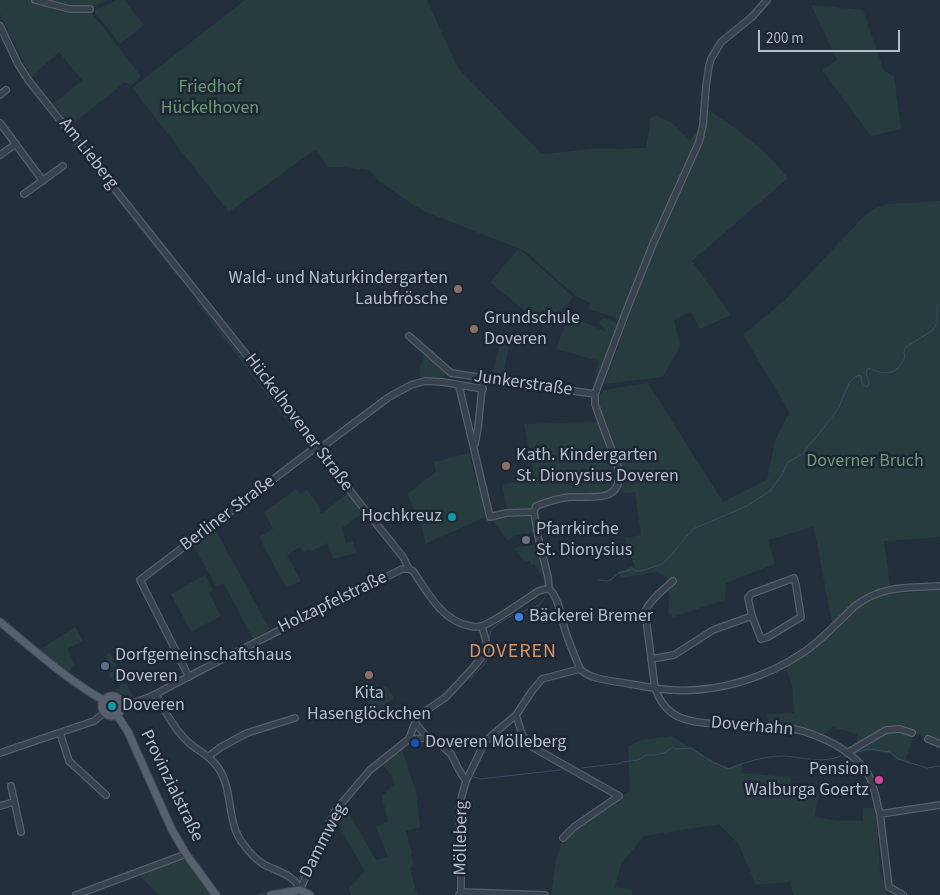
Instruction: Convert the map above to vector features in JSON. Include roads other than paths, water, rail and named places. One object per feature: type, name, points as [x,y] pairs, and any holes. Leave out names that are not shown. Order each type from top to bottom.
[{"type":"main road","points":[[0,622],[69,677],[104,700]]},
{"type":"main road","points":[[108,696],[116,696],[121,700],[122,704],[121,710],[117,714],[112,716],[104,713],[102,706],[108,696]]},
{"type":"main road","name":"Provinzialstraße","points":[[117,714],[128,732],[172,830],[186,854],[216,895]]},
{"type":"main road","points":[[270,895],[298,885],[310,895]]},
{"type":"street","points":[[35,0],[70,9],[90,9]]},
{"type":"street","points":[[767,0],[752,17],[721,42],[711,59],[707,76],[703,125],[699,142],[627,309],[595,394],[595,404],[619,470],[620,479],[618,485],[611,493],[601,497],[570,498],[536,506],[534,512],[549,589],[552,590],[580,669],[584,673],[589,676],[655,688],[679,690],[712,688],[752,679],[771,671],[806,651],[863,600],[888,590],[940,586]]},
{"type":"street","name":"Am Lieberg","points":[[0,26],[2,35],[29,81],[184,278]]},
{"type":"street","points":[[0,95],[6,90]]},
{"type":"street","points":[[0,123],[42,181]]},
{"type":"street","points":[[0,155],[16,144]]},
{"type":"street","points":[[24,194],[62,166]]},
{"type":"street","name":"Hückelhovener Straße","points":[[184,278],[404,557],[409,569],[413,571],[434,602],[445,614],[459,623],[474,627],[482,626]]},
{"type":"street","points":[[409,336],[451,373],[443,382]]},
{"type":"street","name":"Junkerstraße","points":[[451,373],[595,394]]},
{"type":"street","points":[[474,446],[478,428],[483,378]]},
{"type":"street","name":"Berliner Straße","points":[[189,677],[140,580],[389,397],[411,385],[425,381],[443,382],[482,389]]},
{"type":"street","points":[[460,386],[490,517],[506,513],[534,512]]},
{"type":"street","name":"Holzapfelstraße","points":[[122,704],[139,702],[282,628],[402,569],[409,569]]},
{"type":"street","points":[[794,578],[801,617],[761,640],[752,616],[748,598],[751,594],[794,578]]},
{"type":"street","points":[[655,688],[645,611],[647,606],[660,592],[673,581]]},
{"type":"street","points":[[428,738],[409,739],[421,714],[446,697],[485,653],[487,645],[482,626],[538,591],[549,589]]},
{"type":"street","points":[[651,659],[674,656],[713,630],[752,616]]},
{"type":"street","name":"Mölleberg","points":[[460,893],[459,806],[466,781],[485,742],[516,715],[542,679],[580,669]]},
{"type":"street","name":"Doverhahn","points":[[655,688],[663,704],[672,713],[683,719],[744,726],[777,726],[798,730],[820,736],[859,762],[872,781],[880,814],[889,887],[902,895]]},
{"type":"street","points":[[156,694],[184,738],[209,756],[219,769],[225,780],[237,835],[243,845],[262,863],[287,875],[298,885]]},
{"type":"street","points":[[0,753],[94,721],[104,713]]},
{"type":"street","points":[[516,715],[527,744],[619,796],[574,827],[563,838]]},
{"type":"street","points":[[209,756],[247,733],[295,718]]},
{"type":"street","name":"Mölleberg","points":[[415,724],[428,738],[440,744],[451,754],[466,781]]},
{"type":"street","points":[[848,753],[886,730],[900,729],[912,733]]},
{"type":"street","points":[[60,733],[69,761],[106,796]]},
{"type":"street","name":"Dammweg","points":[[298,885],[336,810],[370,770],[409,739]]},
{"type":"street","points":[[928,739],[940,744]]},
{"type":"street","points":[[11,786],[22,832]]},
{"type":"street","points":[[0,806],[14,802]]},
{"type":"street","points":[[880,814],[940,805]]},
{"type":"street","points":[[76,895],[186,854]]},
{"type":"street","points":[[460,893],[545,895]]},
{"type":"waterway","points":[[597,580],[609,581],[619,573],[633,569],[641,571],[659,565],[666,561],[693,529],[747,506],[770,491],[782,475],[788,462],[803,454],[838,409],[849,383],[859,375],[861,376],[862,383],[867,387],[869,384],[868,368],[887,373],[897,369],[905,358],[904,352],[906,347],[935,327],[937,307],[940,304]]},
{"type":"waterway","points":[[489,639],[491,630],[498,624],[511,616],[539,605],[544,599]]},
{"type":"waterway","points":[[471,678],[486,661],[489,648]]},
{"type":"waterway","points":[[582,768],[638,760],[646,755],[664,753],[673,747],[676,749],[691,748],[712,762],[729,769],[769,757],[783,756],[827,760],[841,756]]},
{"type":"waterway","points":[[857,752],[869,749],[890,752],[898,759],[927,768],[940,766]]},
{"type":"waterway","points":[[474,777],[480,779],[560,770]]},
{"type":"waterway","points":[[299,880],[312,848]]},
{"type":"waterway","points":[[281,890],[292,887]]},
{"type":"waterway","points":[[258,895],[270,892]]},
{"type":"place","name":"Wald- und Naturkindergarten Laubfrösche","points":[[458,289]]},
{"type":"place","name":"Grundschule Doveren","points":[[474,329]]},
{"type":"place","name":"Kath. Kindergarten St. Dionysius Doveren","points":[[506,466]]},
{"type":"place","name":"Hochkreuz","points":[[452,517]]},
{"type":"place","name":"Pfarrkirche St. Dionysius","points":[[526,540]]},
{"type":"place","name":"Bäckerei Bremer","points":[[519,617]]},
{"type":"place","name":"Dorfgemeinschaftshaus Doveren","points":[[105,666]]},
{"type":"place","name":"Kita Hasenglöckchen","points":[[369,675]]},
{"type":"place","name":"Doveren","points":[[112,706]]},
{"type":"place","name":"Doveren Mölleberg","points":[[415,743]]},
{"type":"place","name":"Pension Walburga Goertz","points":[[879,780]]},
{"type":"district","name":"DOVEREN","points":[[513,653]]},
{"type":"park label","name":"Friedhof Hückelhoven","points":[[210,98]]},
{"type":"park label","name":"Doverner Bruch","points":[[865,462]]}]
